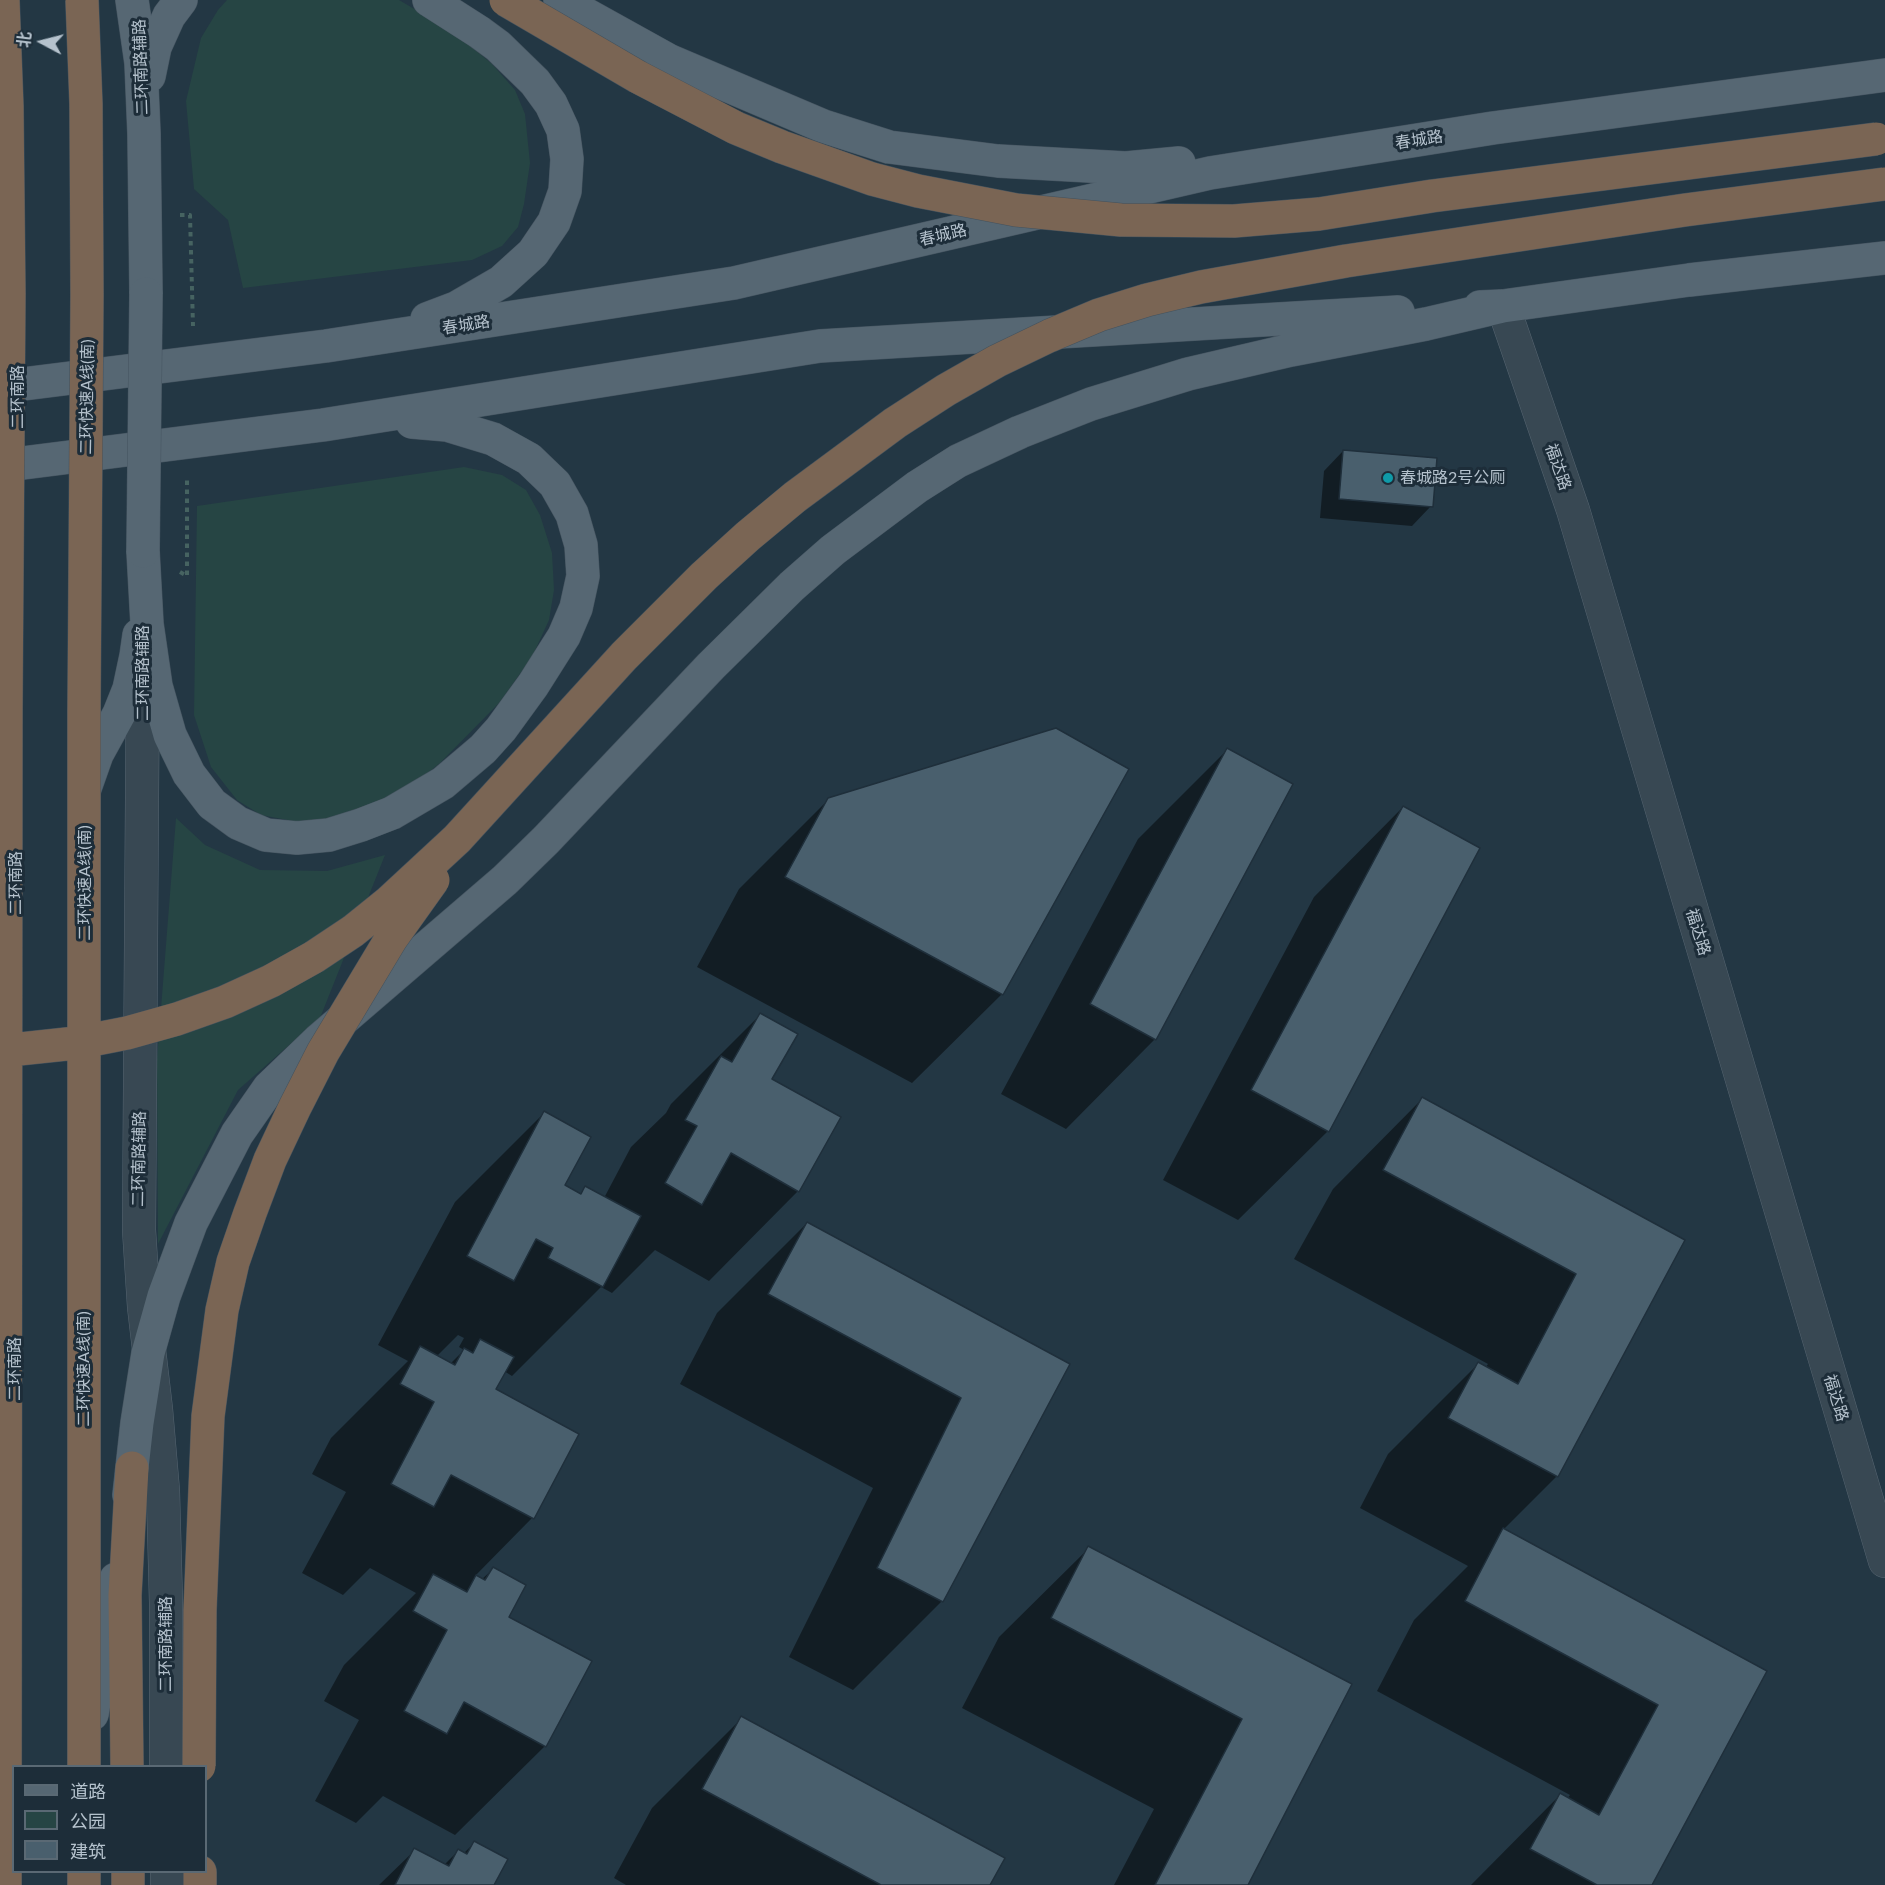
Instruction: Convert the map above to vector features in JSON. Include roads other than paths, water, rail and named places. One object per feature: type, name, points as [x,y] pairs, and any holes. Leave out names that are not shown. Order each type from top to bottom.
[{"type":"highway","points":[[3,0],[7,106],[9,294],[4,1885]]},
{"type":"highway","name":"二环快速A线(南)","points":[[82,0],[86,104],[87,283],[84,687],[84,1765]]},
{"type":"highway","points":[[506,0],[638,78],[736,128],[782,147],[872,179],[918,191],[1028,211],[1120,220],[1234,221],[1319,214],[1432,196],[1881,138]]},
{"type":"highway","points":[[0,1051],[76,1043],[127,1033],[177,1019],[225,1002],[271,981],[314,957],[353,931],[389,902],[457,839],[662,616],[739,544],[795,497],[895,423],[946,390],[1049,336],[1099,315],[1201,287],[1335,263],[1673,211],[1884,184]]},
{"type":"highway","points":[[199,1765],[200,1610],[208,1416],[222,1310],[236,1252],[270,1160],[323,1052],[356,996],[432,882],[522,770]]},
{"type":"highway","points":[[127,1765],[125,1578],[132,1468]]},
{"type":"highway","points":[[0,1833],[4,1885]]},
{"type":"main road","name":"二环南路","points":[[14,0],[19,295],[16,554],[15,1765]]},
{"type":"main road","points":[[70,0],[75,294],[71,1765]]},
{"type":"main road","points":[[72,903],[74,848],[80,807],[97,754],[129,689],[136,656],[141,612],[146,294],[144,134],[141,63],[132,0]]},
{"type":"main road","points":[[144,134],[146,87],[155,47],[169,16],[181,0]]},
{"type":"main road","points":[[326,346],[399,330],[456,308],[501,282],[533,253],[554,222],[565,190],[567,159],[562,130],[551,104],[534,82],[498,46],[460,18],[429,0]]},
{"type":"main road","points":[[560,0],[670,61],[823,126],[889,147],[998,161],[1126,168],[1470,132]]},
{"type":"main road","name":"春城路","points":[[0,387],[326,346],[734,283],[1210,173],[1470,132],[1885,75]]},
{"type":"main road","points":[[0,466],[323,425],[820,346],[1503,306],[1689,280],[1885,258]]},
{"type":"main road","points":[[84,1765],[123,1535],[148,1353],[164,1296],[191,1222],[237,1134],[269,1089],[320,1040],[505,880],[711,666],[792,586],[833,550],[917,487],[958,461],[1020,432],[1091,404],[1188,375],[1291,350],[1426,324],[1503,306]]},
{"type":"main road","points":[[143,551],[147,624],[156,686],[170,735],[189,774],[212,804],[238,823],[266,835],[297,838],[329,835],[361,825],[392,813],[443,783],[483,749],[501,729],[533,685],[564,636],[576,608],[583,576],[581,545],[572,514],[555,484],[529,459],[493,439],[447,425],[390,420],[323,425]]},
{"type":"main road","points":[[0,458],[15,517],[16,554],[14,591],[0,644]]},
{"type":"street","name":"二环南路辅路","points":[[138,0],[144,134]]},
{"type":"street","name":"福达路","points":[[1503,306],[1572,510],[1885,1561]]},
{"type":"street","name":"二环南路辅路","points":[[143,551],[139,1230],[148,1353],[156,1409],[164,1501],[166,1765]]},
{"type":"place","name":"春城路2号公厕","points":[[1388,478]]}]
